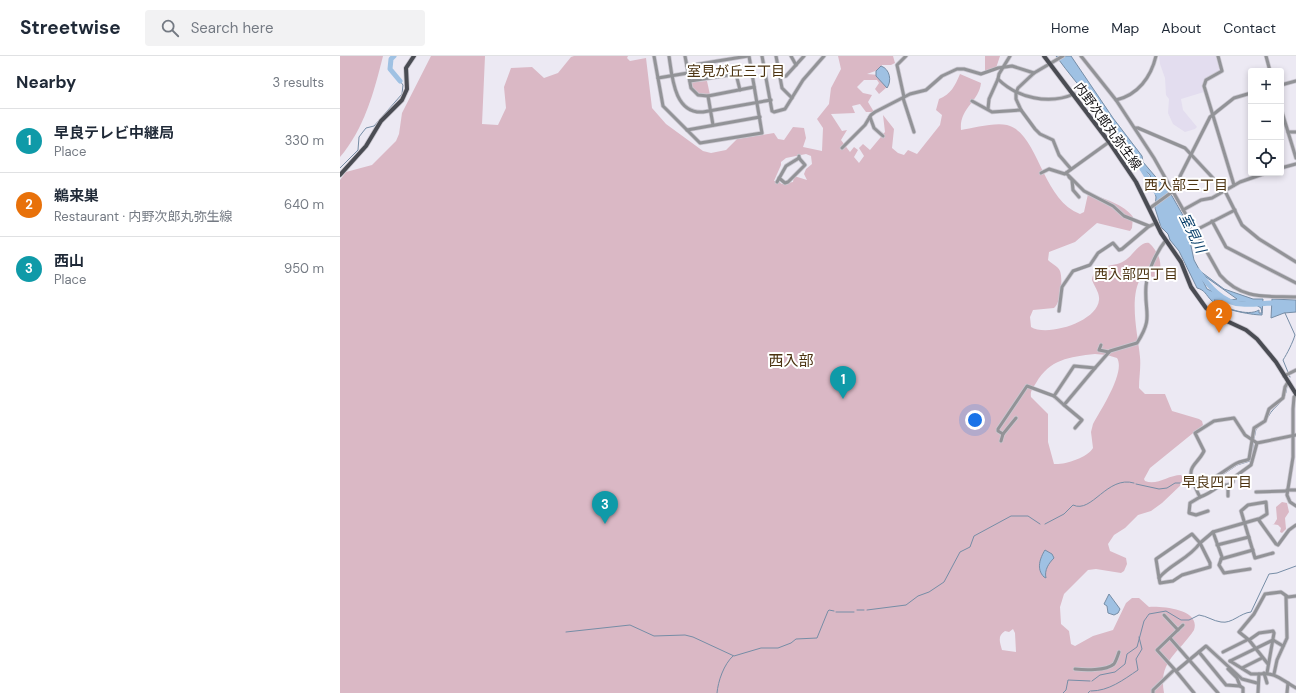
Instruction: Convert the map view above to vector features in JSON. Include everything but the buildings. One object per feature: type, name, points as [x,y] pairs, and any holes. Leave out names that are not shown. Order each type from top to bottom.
[{"type":"main road","points":[[340,175],[366,146],[381,121],[402,100],[407,89],[406,68],[414,56]]},
{"type":"main road","name":"内野次郎丸弥生線","points":[[1044,56],[1053,63],[1136,182],[1150,207],[1156,223],[1181,262],[1191,287],[1206,308],[1216,316],[1246,330],[1257,339],[1287,374],[1288,382],[1296,395]]},
{"type":"street","points":[[654,56],[663,106],[700,142],[762,133],[748,56],[687,66]]},
{"type":"street","points":[[669,56],[677,96],[687,107],[697,112],[770,100]]},
{"type":"street","points":[[685,56],[693,93],[700,96],[708,96],[754,87]]},
{"type":"street","points":[[762,56],[772,111],[785,109],[803,80],[824,56]]},
{"type":"street","points":[[776,56],[783,91],[792,98]]},
{"type":"street","points":[[791,56],[796,65]]},
{"type":"street","points":[[780,78],[786,76],[804,56]]},
{"type":"street","points":[[906,56],[897,65],[914,132]]},
{"type":"street","points":[[988,109],[989,99],[999,74],[1010,56]]},
{"type":"street","points":[[1063,56],[1034,74],[1018,88],[1016,99],[1021,110],[1040,134],[1053,140],[1060,155],[1071,169]]},
{"type":"street","points":[[1081,56],[1116,100],[1135,128],[1196,230],[1220,275],[1232,287],[1246,294],[1256,296],[1296,297]]},
{"type":"street","points":[[1116,100],[1132,94],[1138,89],[1151,71],[1156,56]]},
{"type":"street","points":[[1218,56],[1222,71],[1206,80],[1204,86],[1234,185]]},
{"type":"street","points":[[1266,56],[1269,68]]},
{"type":"street","points":[[842,148],[880,109],[912,93],[926,90],[942,76],[953,70],[964,69],[984,74],[1003,67],[1012,66],[1034,74]]},
{"type":"street","points":[[658,78],[688,73]]},
{"type":"street","points":[[690,81],[736,74],[740,90]]},
{"type":"street","points":[[998,79],[1008,89],[1016,93],[1042,99],[1062,99],[1074,94]]},
{"type":"street","points":[[1284,84],[1296,81]]},
{"type":"street","points":[[1150,207],[1173,191],[1207,120],[1212,114],[1234,98],[1248,94]]},
{"type":"street","points":[[708,96],[713,126]]},
{"type":"street","points":[[972,101],[992,112],[1021,110]]},
{"type":"street","points":[[687,130],[760,117]]},
{"type":"street","points":[[870,118],[874,128],[883,136]]},
{"type":"street","points":[[1284,119],[1296,158]]},
{"type":"street","points":[[1135,128],[1185,148],[1225,191],[1242,225],[1255,236],[1296,262]]},
{"type":"street","points":[[1288,132],[1296,132]]},
{"type":"street","points":[[1066,173],[1109,142]]},
{"type":"street","points":[[777,182],[779,178],[786,166],[799,157],[805,165],[788,182],[785,182],[779,178]]},
{"type":"street","points":[[1284,167],[1296,164]]},
{"type":"street","points":[[1041,173],[1050,169],[1066,173],[1084,191],[1113,206],[1124,216],[1149,226]]},
{"type":"street","points":[[1066,173],[1072,180],[1073,190],[1079,197]]},
{"type":"street","points":[[1183,210],[1225,191],[1234,185],[1258,176]]},
{"type":"street","points":[[1196,230],[1234,210]]},
{"type":"street","points":[[1212,222],[1226,247],[1296,283]]},
{"type":"street","points":[[1059,310],[1062,287],[1073,271],[1090,266],[1098,253],[1113,243],[1119,250],[1122,249],[1149,226],[1156,223]]},
{"type":"street","points":[[1101,345],[1099,350],[1109,352],[1137,343],[1146,329],[1147,282],[1152,268],[1166,240]]},
{"type":"street","points":[[1064,405],[1109,352]]},
{"type":"street","points":[[1054,396],[1074,366],[1095,368]]},
{"type":"street","points":[[1287,374],[1296,370]]},
{"type":"street","points":[[1194,483],[1204,482],[1216,478],[1237,464],[1250,459],[1252,448],[1251,438],[1256,426],[1265,421],[1269,409],[1283,398],[1285,386],[1288,382]]},
{"type":"street","points":[[1003,434],[999,432],[998,429],[1026,386],[1054,396],[1082,420],[1075,428]]},
{"type":"street","points":[[1296,395],[1294,398],[1293,409],[1295,436],[1293,458],[1287,491],[1288,498],[1296,506]]},
{"type":"street","points":[[1001,441],[1003,434],[1016,418]]},
{"type":"street","points":[[1200,497],[1195,490],[1194,483],[1190,475],[1191,470],[1204,451],[1195,433],[1214,421],[1234,418],[1245,435],[1257,443]]},
{"type":"street","points":[[1257,443],[1295,436]]},
{"type":"street","points":[[1194,483],[1228,485],[1233,482],[1233,478],[1251,465],[1257,443]]},
{"type":"street","points":[[1208,511],[1196,515],[1189,513],[1190,503],[1200,497],[1210,494],[1222,484]]},
{"type":"street","points":[[1228,485],[1228,496]]},
{"type":"street","points":[[1256,492],[1296,490]]},
{"type":"street","points":[[1158,578],[1167,568],[1195,551],[1200,543],[1213,532],[1244,523],[1259,519],[1267,514],[1266,502],[1248,505],[1243,508],[1241,512],[1244,523],[1253,550],[1255,558],[1273,553]]},
{"type":"street","points":[[1259,519],[1277,544],[1289,530],[1296,526]]},
{"type":"street","points":[[1213,532],[1221,559],[1220,565],[1224,573],[1250,568]]},
{"type":"street","points":[[1192,534],[1200,543],[1210,563],[1210,567],[1182,575],[1173,581],[1160,583],[1158,578],[1156,561],[1158,557],[1192,534]]},
{"type":"street","points":[[1217,545],[1249,537]]},
{"type":"street","points":[[1221,559],[1253,550]]},
{"type":"street","points":[[1268,664],[1248,640],[1239,632],[1254,614],[1265,594],[1281,592],[1286,596],[1296,596]]},
{"type":"street","points":[[1274,674],[1277,660],[1287,638],[1288,624],[1286,596]]},
{"type":"street","points":[[1164,615],[1178,630]]},
{"type":"street","points":[[1183,625],[1157,650],[1194,693]]},
{"type":"street","points":[[1223,652],[1259,633],[1273,631],[1273,640],[1266,673],[1267,683]]},
{"type":"street","points":[[1170,638],[1218,693]]},
{"type":"street","points":[[1273,640],[1284,646]]},
{"type":"street","points":[[1273,640],[1256,650],[1230,660],[1251,674],[1274,674],[1296,688]]},
{"type":"street","points":[[1153,693],[1153,690],[1175,670],[1206,646],[1242,679],[1257,683]]},
{"type":"street","points":[[1075,669],[1093,670],[1114,664],[1119,652]]},
{"type":"street","points":[[1199,652],[1226,685],[1240,686]]},
{"type":"street","points":[[1242,668],[1262,658]]},
{"type":"street","points":[[1228,669],[1237,678],[1240,686],[1243,688],[1243,693]]},
{"type":"street","points":[[1258,693],[1257,683],[1260,674]]},
{"type":"street","points":[[1287,693],[1288,683]]},
{"type":"shaded area","points":[[340,56],[383,56],[372,96],[362,122],[356,134],[340,157]]},
{"type":"shaded area","points":[[431,56],[485,56],[482,124],[498,125],[506,108],[504,87],[511,68],[532,67],[544,78],[558,73],[571,57],[574,56],[628,56],[627,58],[630,61],[646,58],[652,108],[666,124],[703,151],[711,153],[726,150],[737,139],[774,133],[778,139],[784,140],[793,127],[804,128],[806,138],[803,147],[822,151],[823,128],[817,119],[829,104],[831,88],[841,69],[838,56],[893,56],[895,63],[891,65],[882,65],[878,70],[867,74],[879,75],[887,87],[879,94],[875,89],[879,83],[877,80],[864,80],[857,87],[863,93],[872,95],[868,102],[874,112],[866,112],[860,104],[852,106],[855,113],[831,114],[842,131],[847,130],[841,140],[850,152],[854,147],[858,150],[854,157],[859,163],[864,156],[859,148],[863,144],[870,150],[885,132],[883,115],[894,129],[892,148],[898,153],[904,155],[908,150],[917,154],[940,125],[942,115],[936,110],[939,99],[947,95],[960,74],[981,83],[977,95],[963,116],[961,130],[990,125],[1007,125],[1018,131],[1026,140],[1048,181],[1057,195],[1067,206],[1080,214],[1084,212],[1088,194],[1106,199],[1119,205],[1133,217],[1132,228],[1130,231],[1097,223],[1075,242],[1049,252],[1048,260],[1059,269],[1061,275],[1060,296],[1054,308],[1033,310],[1030,317],[1031,327],[1038,330],[1059,329],[1070,326],[1090,315],[1096,308],[1099,300],[1098,292],[1092,280],[1093,275],[1100,268],[1124,261],[1142,244],[1149,243],[1156,251],[1160,260],[1159,274],[1156,278],[1147,275],[1142,276],[1138,284],[1136,294],[1135,316],[1140,361],[1139,388],[1145,394],[1165,394],[1172,411],[1199,419],[1202,421],[1203,425],[1150,468],[1144,479],[1145,481],[1154,482],[1176,475],[1181,475],[1184,479],[1183,483],[1162,503],[1151,511],[1138,515],[1125,528],[1114,535],[1108,544],[1110,551],[1126,558],[1127,564],[1124,571],[1121,573],[1096,569],[1088,570],[1064,594],[1060,607],[1061,624],[1069,631],[1071,644],[1075,646],[1093,636],[1113,630],[1126,603],[1132,598],[1139,598],[1149,607],[1162,607],[1179,610],[1192,617],[1195,623],[1194,630],[1171,658],[1164,673],[1164,693],[340,693],[340,180],[346,172],[372,165],[396,141],[399,134],[402,113]],"holes":[[[806,154],[811,156],[812,164],[806,169],[804,174],[807,180],[794,176],[793,182],[782,184],[778,181],[774,181],[781,162],[786,158]],[[1086,355],[1107,355],[1117,358],[1119,364],[1118,372],[1111,391],[1093,424],[1091,432],[1093,448],[1081,458],[1054,464],[1048,442],[1048,414],[1031,397],[1031,391],[1041,375],[1054,364],[1069,358]],[[1013,629],[1015,633],[1016,652],[1002,650],[1000,637],[1005,631],[1009,632]]]},
{"type":"shaded area","points":[[985,56],[1000,56],[996,68],[985,72]]},
{"type":"shaded area","points":[[1159,56],[1217,56],[1221,70],[1205,80],[1203,86],[1204,92],[1181,99],[1183,110],[1197,127],[1195,129],[1185,132],[1173,124],[1168,113],[1169,99],[1166,95],[1165,78]]},
{"type":"shaded area","points":[[707,81],[710,95],[699,94],[692,88],[691,84],[693,82]]},
{"type":"shaded area","points":[[1282,502],[1287,503],[1289,512],[1285,518],[1286,529],[1282,533],[1280,532],[1281,528],[1278,525],[1272,524],[1274,524],[1277,519],[1276,507]]},
{"type":"water","points":[[1056,56],[1071,56],[1113,118],[1142,156],[1143,162],[1172,196],[1192,231],[1191,246],[1194,260],[1200,271],[1224,289],[1253,299],[1263,299],[1262,315],[1243,313],[1227,309],[1215,303],[1204,291],[1197,288],[1179,251],[1170,240],[1168,234],[1161,227],[1155,208],[1156,197],[1150,175],[1140,166],[1133,153]],"holes":[[[1203,275],[1237,299],[1231,300],[1207,289],[1201,277]],[[1214,300],[1253,303],[1261,308],[1262,313],[1259,313],[1259,310],[1249,313],[1236,311],[1229,309]]]},
{"type":"water","points":[[881,66],[888,72],[890,79],[887,88],[876,76],[876,71]]},
{"type":"water","points":[[1272,299],[1296,300],[1296,312],[1284,313],[1271,318]]},
{"type":"water","points":[[1045,550],[1052,554],[1054,558],[1046,569],[1046,578],[1040,571],[1039,567],[1040,560]]},
{"type":"water","points":[[1109,594],[1120,609],[1118,613],[1114,615],[1108,613],[1107,606],[1104,604]]},
{"type":"waterway","points":[[394,56],[391,59],[390,69],[400,81]]},
{"type":"waterway","points":[[340,168],[358,150],[359,137],[366,128],[374,126],[402,94],[403,85],[400,81]]},
{"type":"waterway","name":"室見川","points":[[1129,148],[1157,193]]},
{"type":"waterway","name":"室見川","points":[[1198,271],[1211,288],[1229,301],[1242,304],[1273,303],[1276,305]]},
{"type":"waterway","points":[[1285,313],[1295,335],[1283,360],[1290,377]]},
{"type":"waterway","points":[[1268,417],[1285,396],[1287,386]]},
{"type":"waterway","points":[[1254,439],[1256,429],[1265,422]]},
{"type":"waterway","points":[[1253,443],[1253,454]]},
{"type":"waterway","points":[[1200,484],[1213,481],[1237,465],[1250,461]]},
{"type":"waterway","points":[[1045,524],[1064,514],[1073,505],[1080,506],[1087,504],[1116,484],[1124,482],[1134,483]]},
{"type":"waterway","points":[[1136,484],[1159,489],[1167,488],[1175,483],[1193,483]]},
{"type":"waterway","points":[[867,610],[906,605],[918,596],[929,592],[944,582],[960,552],[970,547],[974,536],[1011,516],[1028,516],[1040,524]]},
{"type":"waterway","points":[[1092,681],[1100,675],[1115,672],[1125,664],[1127,654],[1137,647],[1144,621],[1149,614],[1166,611],[1181,620],[1189,620],[1199,615],[1218,621],[1229,621],[1251,612],[1269,574],[1277,573],[1296,566]]},
{"type":"waterway","points":[[857,610],[864,610]]},
{"type":"waterway","points":[[566,632],[630,625],[654,636],[685,635],[693,637],[734,656],[761,648],[778,648],[791,643],[796,639],[817,638],[828,611],[834,611]]},
{"type":"waterway","points":[[836,612],[854,612]]},
{"type":"waterway","points":[[1091,691],[1098,691],[1110,687],[1138,670],[1136,659],[1142,649],[1139,637]]},
{"type":"waterway","points":[[717,693],[722,673],[727,663],[733,656]]},
{"type":"waterway","points":[[1063,693],[1066,690],[1068,680],[1090,681]]},
{"type":"place","name":"鵜来巣","points":[[1219,333]]},
{"type":"place","name":"早良テレビ中継局","points":[[843,399]]},
{"type":"place","name":"西山","points":[[605,524]]},
{"type":"district","name":"室見が丘三丁目","points":[[736,71]]},
{"type":"district","name":"西入部三丁目","points":[[1186,185]]},
{"type":"district","name":"西入部四丁目","points":[[1136,274]]},
{"type":"district","name":"西入部","points":[[791,361]]},
{"type":"district","name":"早良四丁目","points":[[1217,482]]}]
